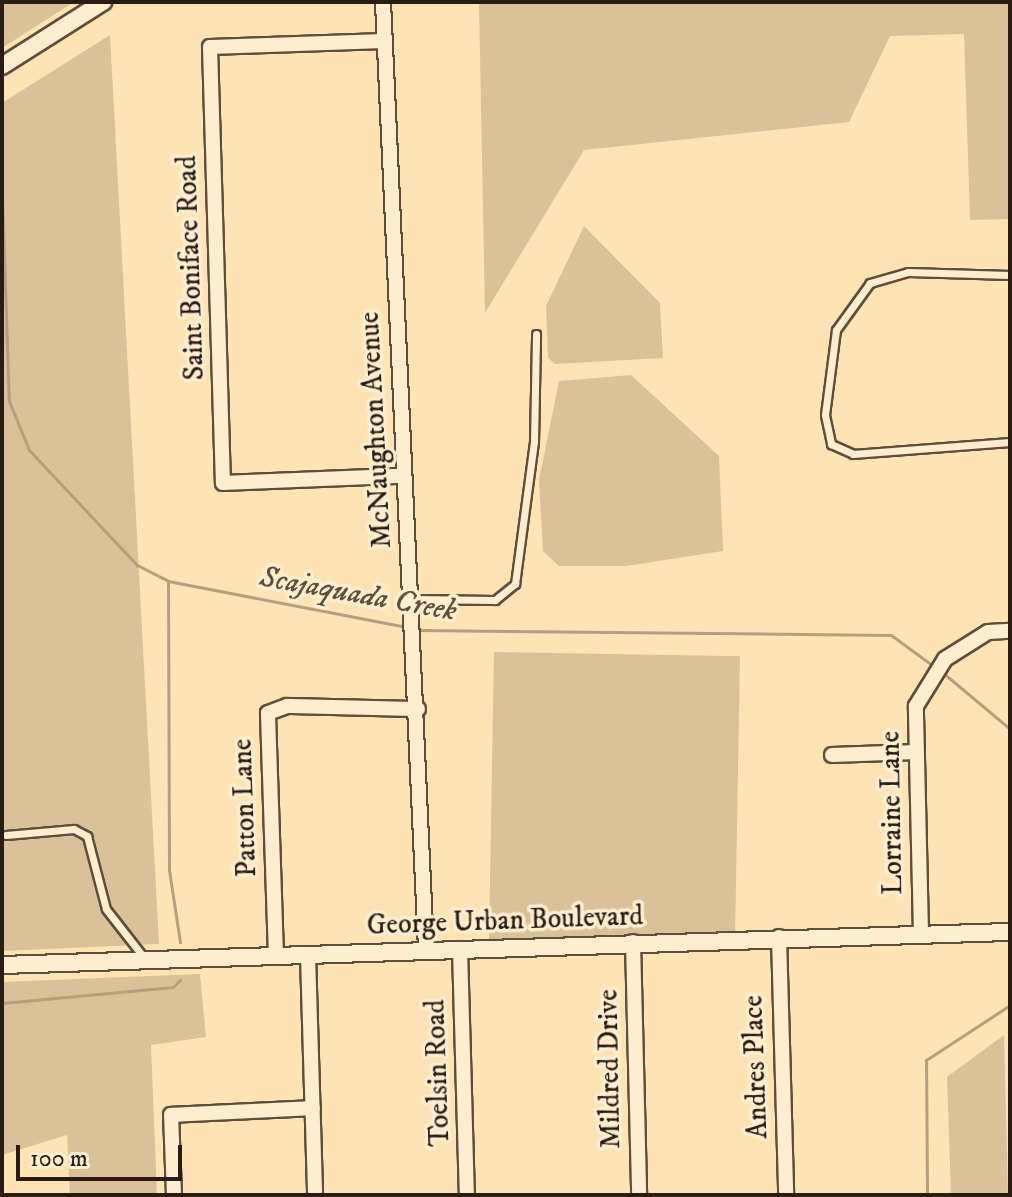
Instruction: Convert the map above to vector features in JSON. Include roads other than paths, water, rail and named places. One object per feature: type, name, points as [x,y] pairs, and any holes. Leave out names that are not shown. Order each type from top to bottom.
[{"type":"street","points":[[2,66],[103,2]]},
{"type":"street","name":"McNaughton Avenue","points":[[383,2],[401,476],[414,606],[426,950]]},
{"type":"street","name":"Saint Boniface Road","points":[[384,41],[210,47],[223,483],[401,476]]},
{"type":"street","name":"Lorraine Lane","points":[[921,934],[916,752],[923,687],[968,640],[1010,631]]},
{"type":"street","name":"Patton Lane","points":[[276,956],[268,713],[287,706],[418,709]]},
{"type":"street","points":[[832,755],[916,752]]},
{"type":"street","name":"George Urban Boulevard","points":[[2,965],[779,937],[1010,932]]},
{"type":"street","name":"Andres Place","points":[[779,937],[786,1195]]},
{"type":"street","name":"Mildred Drive","points":[[633,942],[639,1195]]},
{"type":"street","name":"Toelsin Road","points":[[460,949],[467,1195]]},
{"type":"street","points":[[308,955],[315,1195]]},
{"type":"street","points":[[174,1195],[171,1115],[313,1108]]},
{"type":"lane","points":[[1010,275],[908,272],[870,283],[836,330],[825,415],[831,444],[853,454],[1010,442]]},
{"type":"lane","points":[[414,606],[495,600],[515,584],[534,442],[536,334]]},
{"type":"lane","points":[[6,835],[74,829],[87,836],[106,909],[146,961]]},
{"type":"waterway","name":"Scajaquada Creek","points":[[2,195],[9,401],[29,450],[137,565],[168,581],[407,627]]},
{"type":"waterway","points":[[168,581],[169,870],[180,942]]},
{"type":"waterway","name":"Scajaquada Creek","points":[[418,630],[891,635],[936,668]]},
{"type":"waterway","name":"Scajaquada Creek","points":[[942,672],[1010,729]]},
{"type":"waterway","points":[[2,1003],[173,987],[180,980]]},
{"type":"waterway","points":[[927,1195],[926,1060],[1010,1005]]}]
